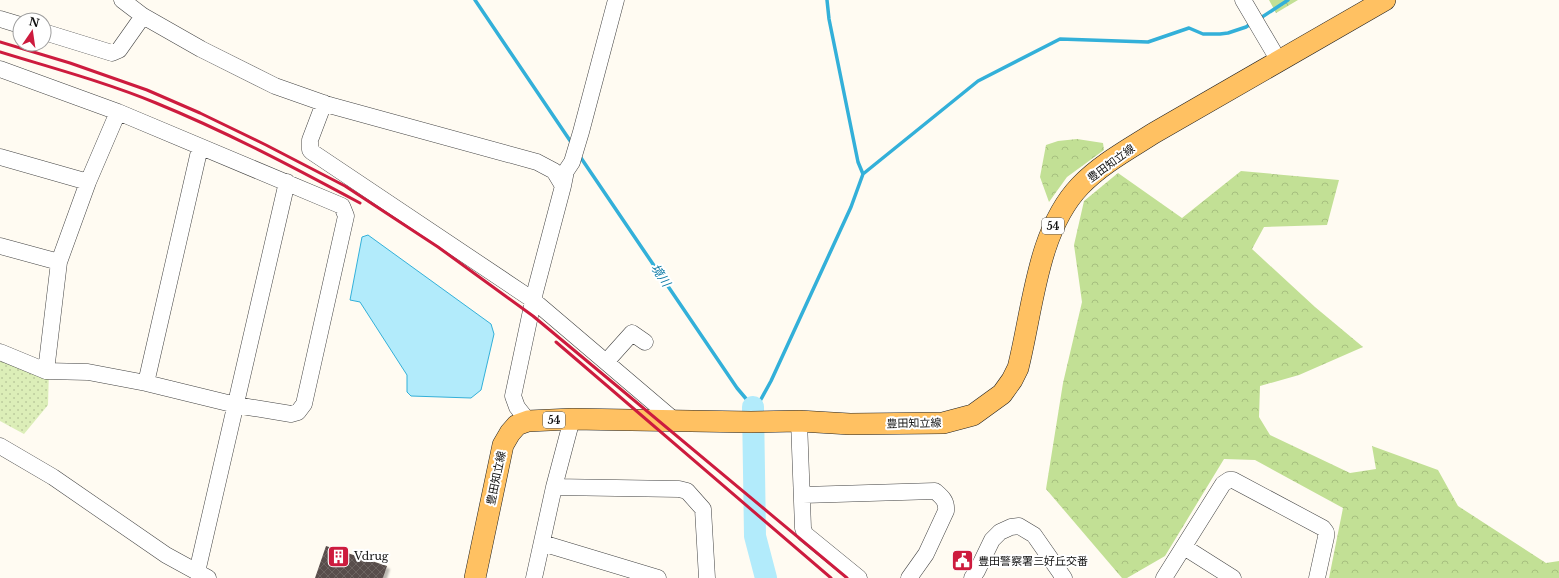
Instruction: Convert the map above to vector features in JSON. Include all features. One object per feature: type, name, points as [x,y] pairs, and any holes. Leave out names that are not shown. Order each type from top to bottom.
[{"type":"main road","name":"豊田知立線","points":[[475,578],[503,445],[517,425],[528,421],[572,418],[850,424],[943,424],[973,415],[1002,394],[1015,374],[1024,344],[1041,260],[1048,237],[1056,220],[1070,198],[1080,186],[1116,158],[1154,133],[1385,0]]},
{"type":"street","points":[[122,0],[143,16],[201,49],[275,86],[324,104],[537,162],[554,171],[563,186]]},
{"type":"street","points":[[528,421],[517,408],[513,396],[533,300],[566,171],[572,162],[616,0]]},
{"type":"street","points":[[1246,5],[1279,61]]},
{"type":"street","points":[[52,35],[112,53],[119,50],[143,16]]},
{"type":"street","points":[[0,19],[12,23]]},
{"type":"street","points":[[0,69],[118,112],[287,182],[342,206],[346,216],[304,404],[298,412],[290,414],[236,406],[146,383],[88,372],[46,371],[0,352]]},
{"type":"street","points":[[324,104],[310,140],[310,150],[312,152],[533,300],[674,420]]},
{"type":"street","points":[[46,371],[59,262],[88,182],[118,112]]},
{"type":"street","points":[[146,383],[200,147]]},
{"type":"street","points":[[0,157],[88,182]]},
{"type":"street","points":[[0,446],[53,477],[166,555],[203,575],[236,406],[287,182]]},
{"type":"street","points":[[0,246],[59,262]]},
{"type":"street","points":[[606,362],[632,333],[645,342]]},
{"type":"street","points":[[534,578],[554,487],[572,418]]},
{"type":"street","points":[[790,422],[803,495],[805,534],[859,578]]},
{"type":"street","points":[[1164,578],[1223,484],[1229,480],[1233,480],[1323,528],[1326,532],[1326,537],[1317,578]]},
{"type":"street","points":[[554,487],[679,489],[687,491],[703,509],[707,578]]},
{"type":"street","points":[[803,495],[935,490],[942,496],[946,504],[946,511],[926,554],[909,578]]},
{"type":"street","points":[[972,578],[992,540],[1000,532],[1011,527],[1019,526],[1034,535],[1064,578]]},
{"type":"street","points":[[542,543],[658,578]]},
{"type":"street","points":[[1184,547],[1233,578]]},
{"type":"green space","points":[[1269,0],[1298,0],[1276,13]]},
{"type":"green space","points":[[1077,139],[1103,143],[1104,150],[1067,177],[1049,202],[1040,177],[1046,145],[1058,141]]},
{"type":"green space","points":[[1241,171],[1339,180],[1327,225],[1264,227],[1252,249],[1315,307],[1363,347],[1299,375],[1260,386],[1259,417],[1270,435],[1350,473],[1376,469],[1372,446],[1438,470],[1458,506],[1546,563],[1559,561],[1559,578],[1329,578],[1343,508],[1255,460],[1224,459],[1165,556],[1127,578],[1122,578],[1046,489],[1063,383],[1082,302],[1074,245],[1084,201],[1118,173],[1182,218]]},
{"type":"green space","points":[[0,351],[49,369],[48,405],[24,434],[0,421]]},
{"type":"water","points":[[368,235],[491,324],[494,334],[481,390],[471,398],[411,396],[407,392],[407,375],[360,302],[350,300],[362,237]]},
{"type":"building","name":"Vdrug","points":[[326,546],[387,566],[383,578],[315,578]]},
{"type":"waterway","name":"境川","points":[[475,0],[573,145]]},
{"type":"waterway","points":[[827,0],[829,19],[858,162],[863,174]]},
{"type":"waterway","points":[[1259,19],[1288,0]]},
{"type":"waterway","points":[[579,155],[737,388],[753,407],[760,401],[771,381],[851,207],[863,174],[978,81],[1060,39],[1148,42],[1189,28],[1203,34],[1220,34],[1246,27],[1252,23]]},
{"type":"waterway","name":"境川","points":[[753,407],[755,536],[766,578]]},
{"type":"railway","points":[[0,42],[70,63],[147,90],[200,113],[345,186],[438,247],[533,316],[847,578]]},
{"type":"railway","points":[[0,52],[137,95],[234,138],[360,203]]},
{"type":"railway","points":[[556,342],[831,578]]},
{"type":"place","name":"Vdrug","points":[[339,556]]},
{"type":"place","name":"豊田警察署三好丘交番","points":[[963,561]]}]
